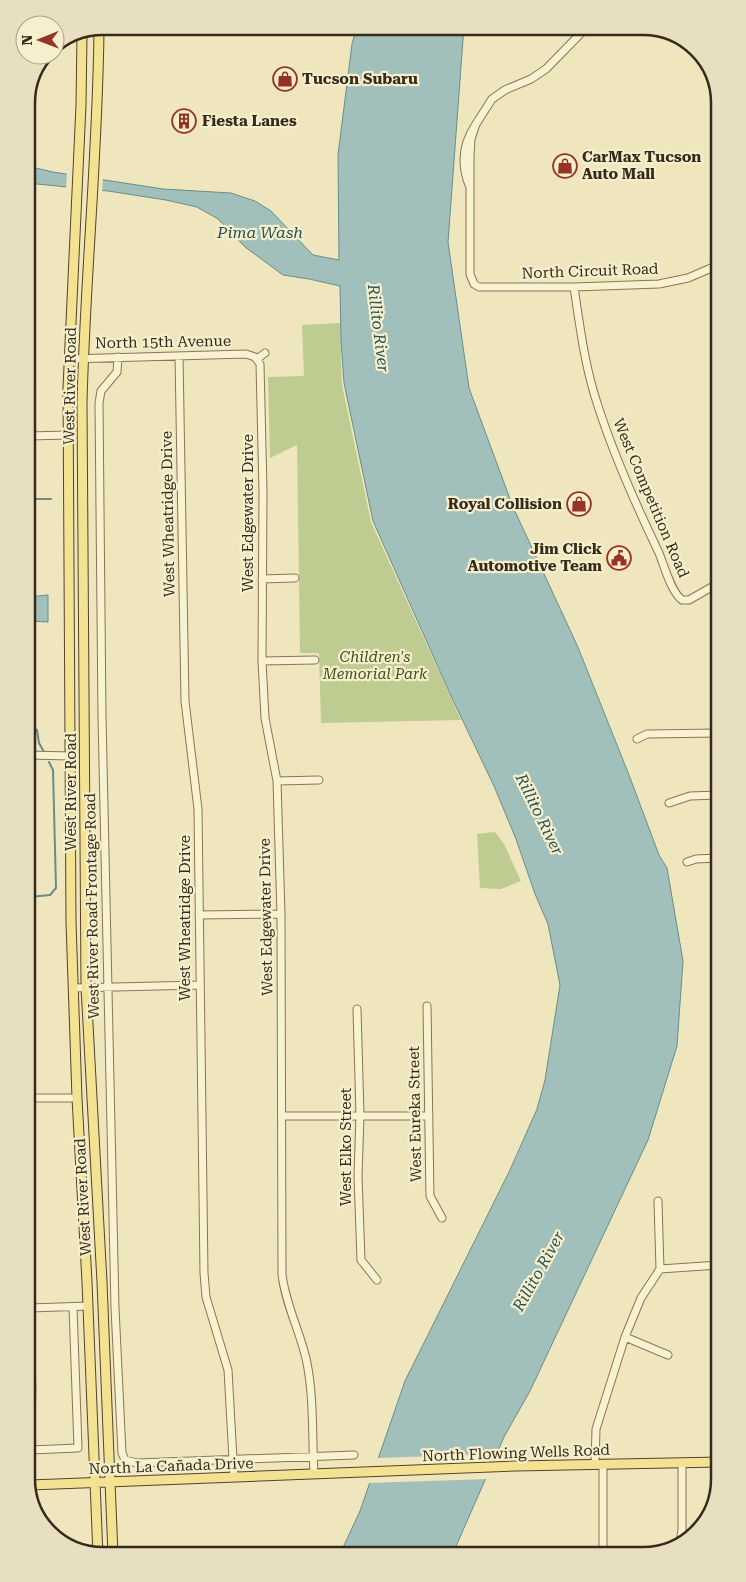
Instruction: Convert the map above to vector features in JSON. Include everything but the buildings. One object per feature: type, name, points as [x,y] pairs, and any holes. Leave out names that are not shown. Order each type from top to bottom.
[{"type":"main road","name":"West River Road","points":[[99,35],[98,106],[83,358],[82,413],[86,987],[102,1282],[112,1547]]},
{"type":"main road","name":"West River Road","points":[[82,38],[69,359],[68,632],[71,756],[71,922],[98,1547]]},
{"type":"main road","name":"North Flowing Wells Road","points":[[314,1474],[711,1462]]},
{"type":"main road","name":"North La Cañada Drive","points":[[35,1485],[314,1474]]},
{"type":"street","name":"North Circuit Road","points":[[579,35],[546,69],[531,79],[505,90],[492,99],[483,110],[476,124],[471,139],[471,177],[469,185],[470,274],[474,284],[480,287],[574,287],[658,284],[688,278],[711,268]]},
{"type":"street","name":"West Competition Road","points":[[574,287],[581,338],[597,404],[625,479],[667,570],[675,593],[682,600],[689,600],[711,587]]},
{"type":"street","points":[[257,359],[265,353]]},
{"type":"street","name":"North 15th Avenue","points":[[69,359],[246,354],[252,354],[257,359]]},
{"type":"street","name":"West Wheatridge Drive","points":[[179,356],[184,701],[198,809],[204,1273],[206,1298],[228,1370],[234,1477]]},
{"type":"street","name":"West River Road Frontage Road","points":[[118,357],[117,372],[101,391],[98,403],[101,690],[116,1317],[121,1447],[125,1460],[137,1463],[233,1460]]},
{"type":"street","name":"West Edgewater Drive","points":[[257,359],[261,372],[262,661],[265,718],[277,781],[281,914],[283,1279],[287,1300],[299,1332],[307,1363],[310,1383],[314,1474]]},
{"type":"street","points":[[35,436],[69,435]]},
{"type":"street","points":[[262,578],[295,578]]},
{"type":"street","points":[[262,661],[315,660]]},
{"type":"street","points":[[637,739],[647,734],[656,733],[711,733]]},
{"type":"street","points":[[35,755],[71,756]]},
{"type":"street","points":[[277,781],[318,780]]},
{"type":"street","points":[[669,803],[690,796],[711,795]]},
{"type":"street","points":[[688,862],[696,858],[711,858]]},
{"type":"street","points":[[199,915],[281,914]]},
{"type":"street","points":[[73,988],[200,985]]},
{"type":"street","name":"West Eureka Street","points":[[427,1006],[430,1196],[442,1218]]},
{"type":"street","name":"West Elko Street","points":[[357,1009],[360,1115],[358,1176],[362,1260],[377,1280]]},
{"type":"street","points":[[35,1098],[77,1098]]},
{"type":"street","points":[[283,1116],[429,1116]]},
{"type":"street","points":[[603,1546],[596,1429],[625,1337],[641,1298],[660,1269],[658,1201]]},
{"type":"street","points":[[660,1269],[711,1266]]},
{"type":"street","points":[[35,1308],[88,1306]]},
{"type":"street","points":[[35,1450],[78,1448],[73,1307]]},
{"type":"street","points":[[625,1337],[668,1354]]},
{"type":"street","points":[[233,1460],[354,1455]]},
{"type":"street","points":[[681,1535],[682,1463]]},
{"type":"green space","name":"Children's Memorial Park","points":[[340,323],[342,385],[371,522],[461,720],[321,723],[319,653],[300,653],[297,445],[270,458],[268,377],[304,376],[302,325]]},
{"type":"green space","points":[[495,832],[504,844],[521,881],[501,889],[480,888],[477,834]]},
{"type":"green space","points":[[35,1383],[37,1383],[36,1404]]},
{"type":"water","points":[[354,35],[463,35],[448,242],[469,388],[513,507],[577,645],[659,855],[667,868],[683,961],[677,1046],[648,1140],[530,1391],[504,1437],[456,1547],[343,1547],[360,1511],[405,1381],[510,1170],[537,1109],[545,1080],[560,985],[548,924],[494,786],[451,696],[373,521],[344,383],[340,286],[283,275],[245,247],[218,219],[197,207],[108,191],[35,184],[35,168],[163,189],[231,193],[255,201],[271,211],[313,255],[339,260],[338,155]]},
{"type":"water","points":[[48,595],[48,622],[35,621],[35,596]]},
{"type":"pier","points":[[67,171],[103,177],[102,193],[66,190]]},
{"type":"pier","points":[[499,1454],[489,1479],[367,1483],[376,1458]]},
{"type":"waterway","points":[[35,499],[51,499]]},
{"type":"waterway","points":[[35,729],[37,730],[39,743],[44,752]]},
{"type":"waterway","points":[[35,896],[50,895],[56,888],[53,770],[49,762]]},
{"type":"place","name":"Tucson Subaru","points":[[285,79]]},
{"type":"place","name":"Fiesta Lanes","points":[[184,121]]},
{"type":"place","name":"CarMax Tucson Auto Mall","points":[[565,166]]},
{"type":"place","name":"Royal Collision","points":[[579,504]]},
{"type":"place","name":"Jim Click Automotive Team","points":[[619,558]]},
{"type":"water label","name":"Pima Wash","points":[[260,232]]},
{"type":"water label","name":"Rillito River","points":[[379,328]]},
{"type":"water label","name":"Rillito River","points":[[540,814]]},
{"type":"water label","name":"Rillito River","points":[[538,1271]]}]
